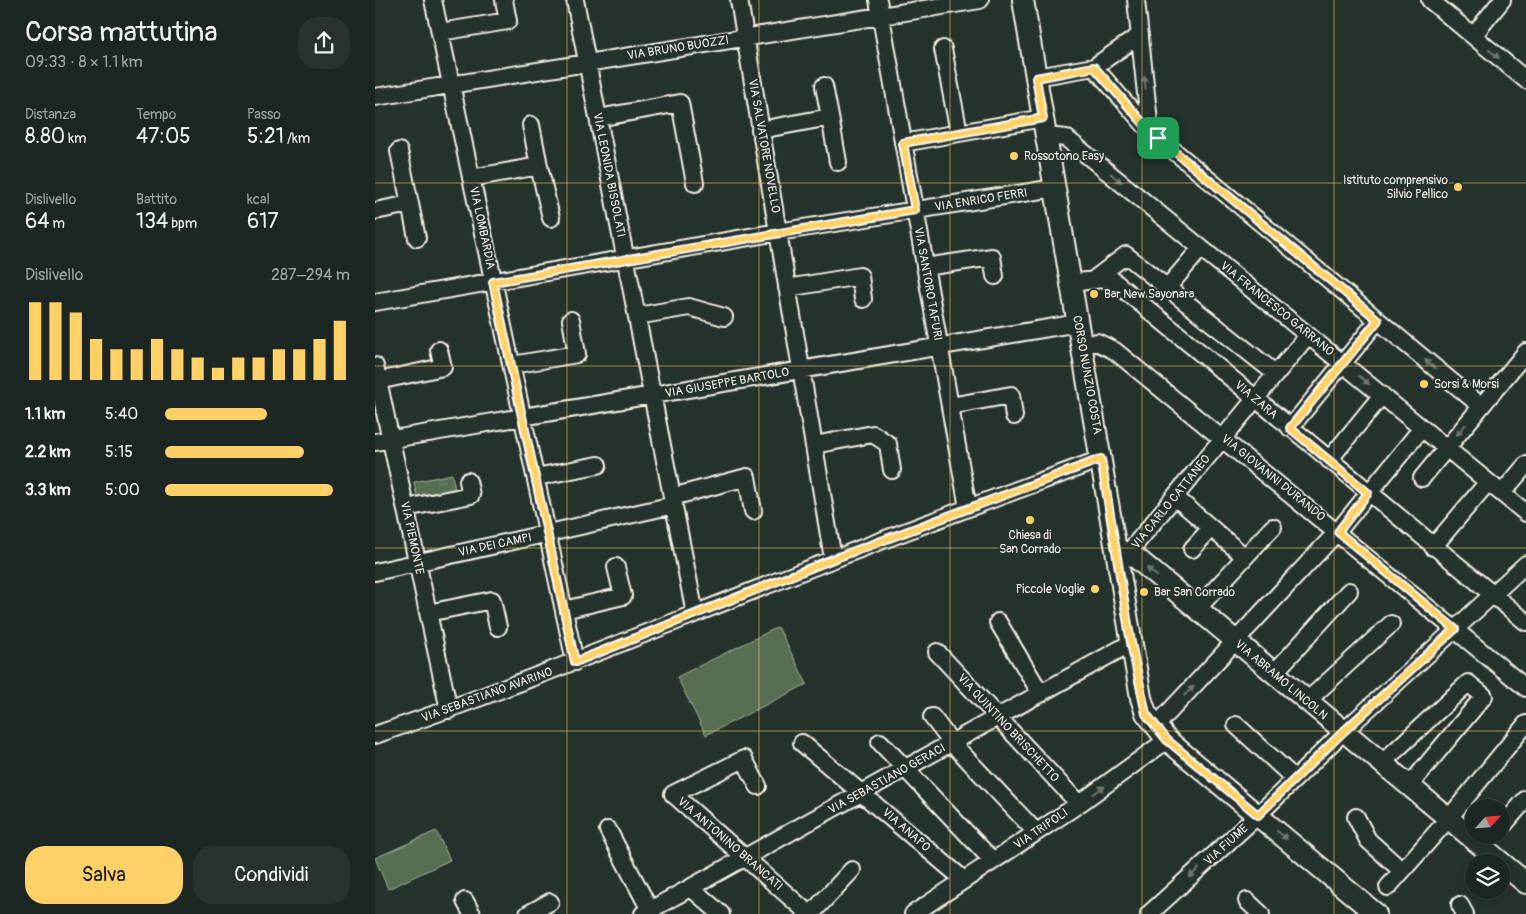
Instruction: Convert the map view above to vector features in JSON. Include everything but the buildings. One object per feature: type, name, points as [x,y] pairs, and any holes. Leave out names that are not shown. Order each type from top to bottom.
[{"type":"street","name":"VIA LOMBARDIA","points":[[433,0],[575,662]]},
{"type":"street","points":[[440,32],[508,21],[504,0]]},
{"type":"street","name":"VIA LEONIDA BISSOLATI","points":[[575,0],[695,614]]},
{"type":"street","name":"VIA SALVATORE NOVELLO","points":[[739,0],[833,559]]},
{"type":"street","name":"VIA BRUNO BUOZZI","points":[[375,97],[745,38],[880,8],[980,0]]},
{"type":"street","name":"CORSO NUNZIO COSTA","points":[[1023,0],[1101,459],[1123,553],[1131,643],[1141,698],[1146,714],[1161,733],[1376,914]]},
{"type":"street","points":[[1136,0],[1154,135]]},
{"type":"street","points":[[1430,0],[1526,80]]},
{"type":"street","points":[[1473,36],[1502,0]]},
{"type":"street","name":"VIA SANTORO TAFURI","points":[[880,8],[968,508]]},
{"type":"street","points":[[1036,78],[1094,67],[1140,29]]},
{"type":"street","points":[[943,49],[959,133]]},
{"type":"street","points":[[1094,67],[1154,135],[1481,406]]},
{"type":"street","points":[[824,86],[838,162]]},
{"type":"street","points":[[598,118],[680,103],[695,183]]},
{"type":"street","points":[[761,130],[830,117]]},
{"type":"street","points":[[531,125],[551,218]]},
{"type":"street","points":[[903,143],[959,133],[1045,127]]},
{"type":"street","name":"VIA FRANCESCO GARRANO","points":[[1045,127],[1066,138],[1526,513]]},
{"type":"street","points":[[399,151],[417,238]]},
{"type":"street","points":[[471,178],[539,166]]},
{"type":"street","name":"VIA ENRICO FERRI","points":[[375,302],[626,260],[778,232],[1055,188]]},
{"type":"street","points":[[375,211],[410,204]]},
{"type":"street","points":[[1167,288],[1201,248]]},
{"type":"street","points":[[1093,280],[1126,255],[1276,374]]},
{"type":"street","points":[[925,267],[992,257],[995,276]]},
{"type":"street","points":[[787,288],[859,276],[863,299]]},
{"type":"street","name":"VIA ZARA","points":[[1071,283],[1110,278],[1526,622]]},
{"type":"street","points":[[637,316],[689,307],[723,317]]},
{"type":"street","points":[[512,365],[577,354],[571,320]]},
{"type":"street","points":[[1290,428],[1378,320]]},
{"type":"street","name":"VIA GIUSEPPE BARTOLO","points":[[383,441],[1078,323]]},
{"type":"street","name":"VIA CARLO CATTANEO","points":[[1123,553],[1175,497],[1308,335]]},
{"type":"street","name":"VIA GIOVANNI DURANDO","points":[[1082,344],[1097,342],[1115,351],[1526,688]]},
{"type":"street","points":[[377,373],[443,367],[439,350]]},
{"type":"street","points":[[1422,478],[1526,352]]},
{"type":"street","name":"VIA PIEMONTE","points":[[377,373],[383,441],[406,508],[449,710]]},
{"type":"street","points":[[950,406],[1011,395],[1014,416]]},
{"type":"street","points":[[1329,460],[1382,395]]},
{"type":"street","name":"VIA TRIPOLI","points":[[913,914],[1079,804],[1161,733],[1236,642],[1338,532],[1422,428]]},
{"type":"street","points":[[814,445],[873,434],[888,444],[893,470]]},
{"type":"street","name":"VIA SEBASTIANO AVARINO","points":[[377,730],[449,710],[833,559],[1101,459]]},
{"type":"street","points":[[536,477],[598,465]]},
{"type":"street","points":[[1502,493],[1526,465]]},
{"type":"street","name":"VIA DEI CAMPI","points":[[375,572],[547,533],[673,501],[747,477],[753,511]]},
{"type":"street","points":[[406,508],[471,495],[468,481]]},
{"type":"street","points":[[1433,547],[1488,482]]},
{"type":"street","points":[[1175,497],[1245,557]]},
{"type":"street","points":[[1197,609],[1273,527]]},
{"type":"street","points":[[1192,549],[1211,528]]},
{"type":"street","name":"VIA ABRAMO LINCOLN","points":[[1123,553],[1197,609],[1409,786],[1449,818],[1465,827]]},
{"type":"street","name":"VIA FIUME","points":[[1157,912],[1344,731],[1526,564]]},
{"type":"street","points":[[564,610],[623,596],[616,567]]},
{"type":"street","points":[[1274,673],[1349,591]]},
{"type":"street","points":[[428,614],[492,600],[498,627]]},
{"type":"street","points":[[998,622],[1041,694]]},
{"type":"street","points":[[1307,700],[1391,624]]},
{"type":"street","name":"VIA SEBASTIANO GERACI","points":[[649,913],[1131,643]]},
{"type":"street","name":"VIA QUINTINO BRISCHETTO","points":[[937,652],[1079,804]]},
{"type":"street","points":[[1382,763],[1468,683],[1484,696],[1409,786]]},
{"type":"street","points":[[932,717],[952,743],[1037,832]]},
{"type":"street","points":[[1388,887],[1449,818],[1526,724]]},
{"type":"street","points":[[1236,725],[1295,778]]},
{"type":"street","points":[[881,742],[993,861]]},
{"type":"street","name":"VIA ANAPO","points":[[802,743],[863,792],[964,880]]},
{"type":"street","name":"VIA ANTONINO BRANCATI","points":[[757,786],[744,759],[673,794],[810,914]]},
{"type":"street","points":[[1510,818],[1526,799]]},
{"type":"street","points":[[1355,817],[1368,840],[1402,871]]},
{"type":"street","points":[[608,830],[649,913]]},
{"type":"street","name":"VIA ABRAMO LINCOLN","points":[[1492,844],[1524,877]]},
{"type":"street","points":[[810,914],[852,870]]},
{"type":"street","points":[[691,888],[721,914]]},
{"type":"street","points":[[1247,901],[1261,914]]},
{"type":"street","points":[[528,914],[550,902]]},
{"type":"green space","points":[[452,474],[455,490],[417,498],[414,482]]},
{"type":"green space","points":[[778,627],[807,684],[706,735],[677,677]]},
{"type":"green space","points":[[436,831],[450,860],[388,889],[375,858]]},
{"type":"place","name":"Rossotono Easy","points":[[1014,156]]},
{"type":"place","name":"Istituto comprensivo Silvio Pellico","points":[[1458,187]]},
{"type":"place","name":"Bar New Sayonara","points":[[1094,294]]},
{"type":"place","name":"Sorsi & Morsi","points":[[1424,384]]},
{"type":"place","name":"Chiesa di San Corrado","points":[[1030,520]]},
{"type":"place","name":"Piccole Voglie","points":[[1095,589]]},
{"type":"place","name":"Bar San Corrado","points":[[1144,592]]},
{"type":"route","points":[[1094,67],[1158,138],[1378,320],[1290,428],[1368,493],[1338,532],[1455,629],[1344,731],[1258,815],[1167,740],[1146,714],[1141,698],[1117,564],[1117,553],[1101,459],[833,559],[575,662],[493,282],[915,210],[903,143],[1043,118],[1036,78],[1094,67]]}]
